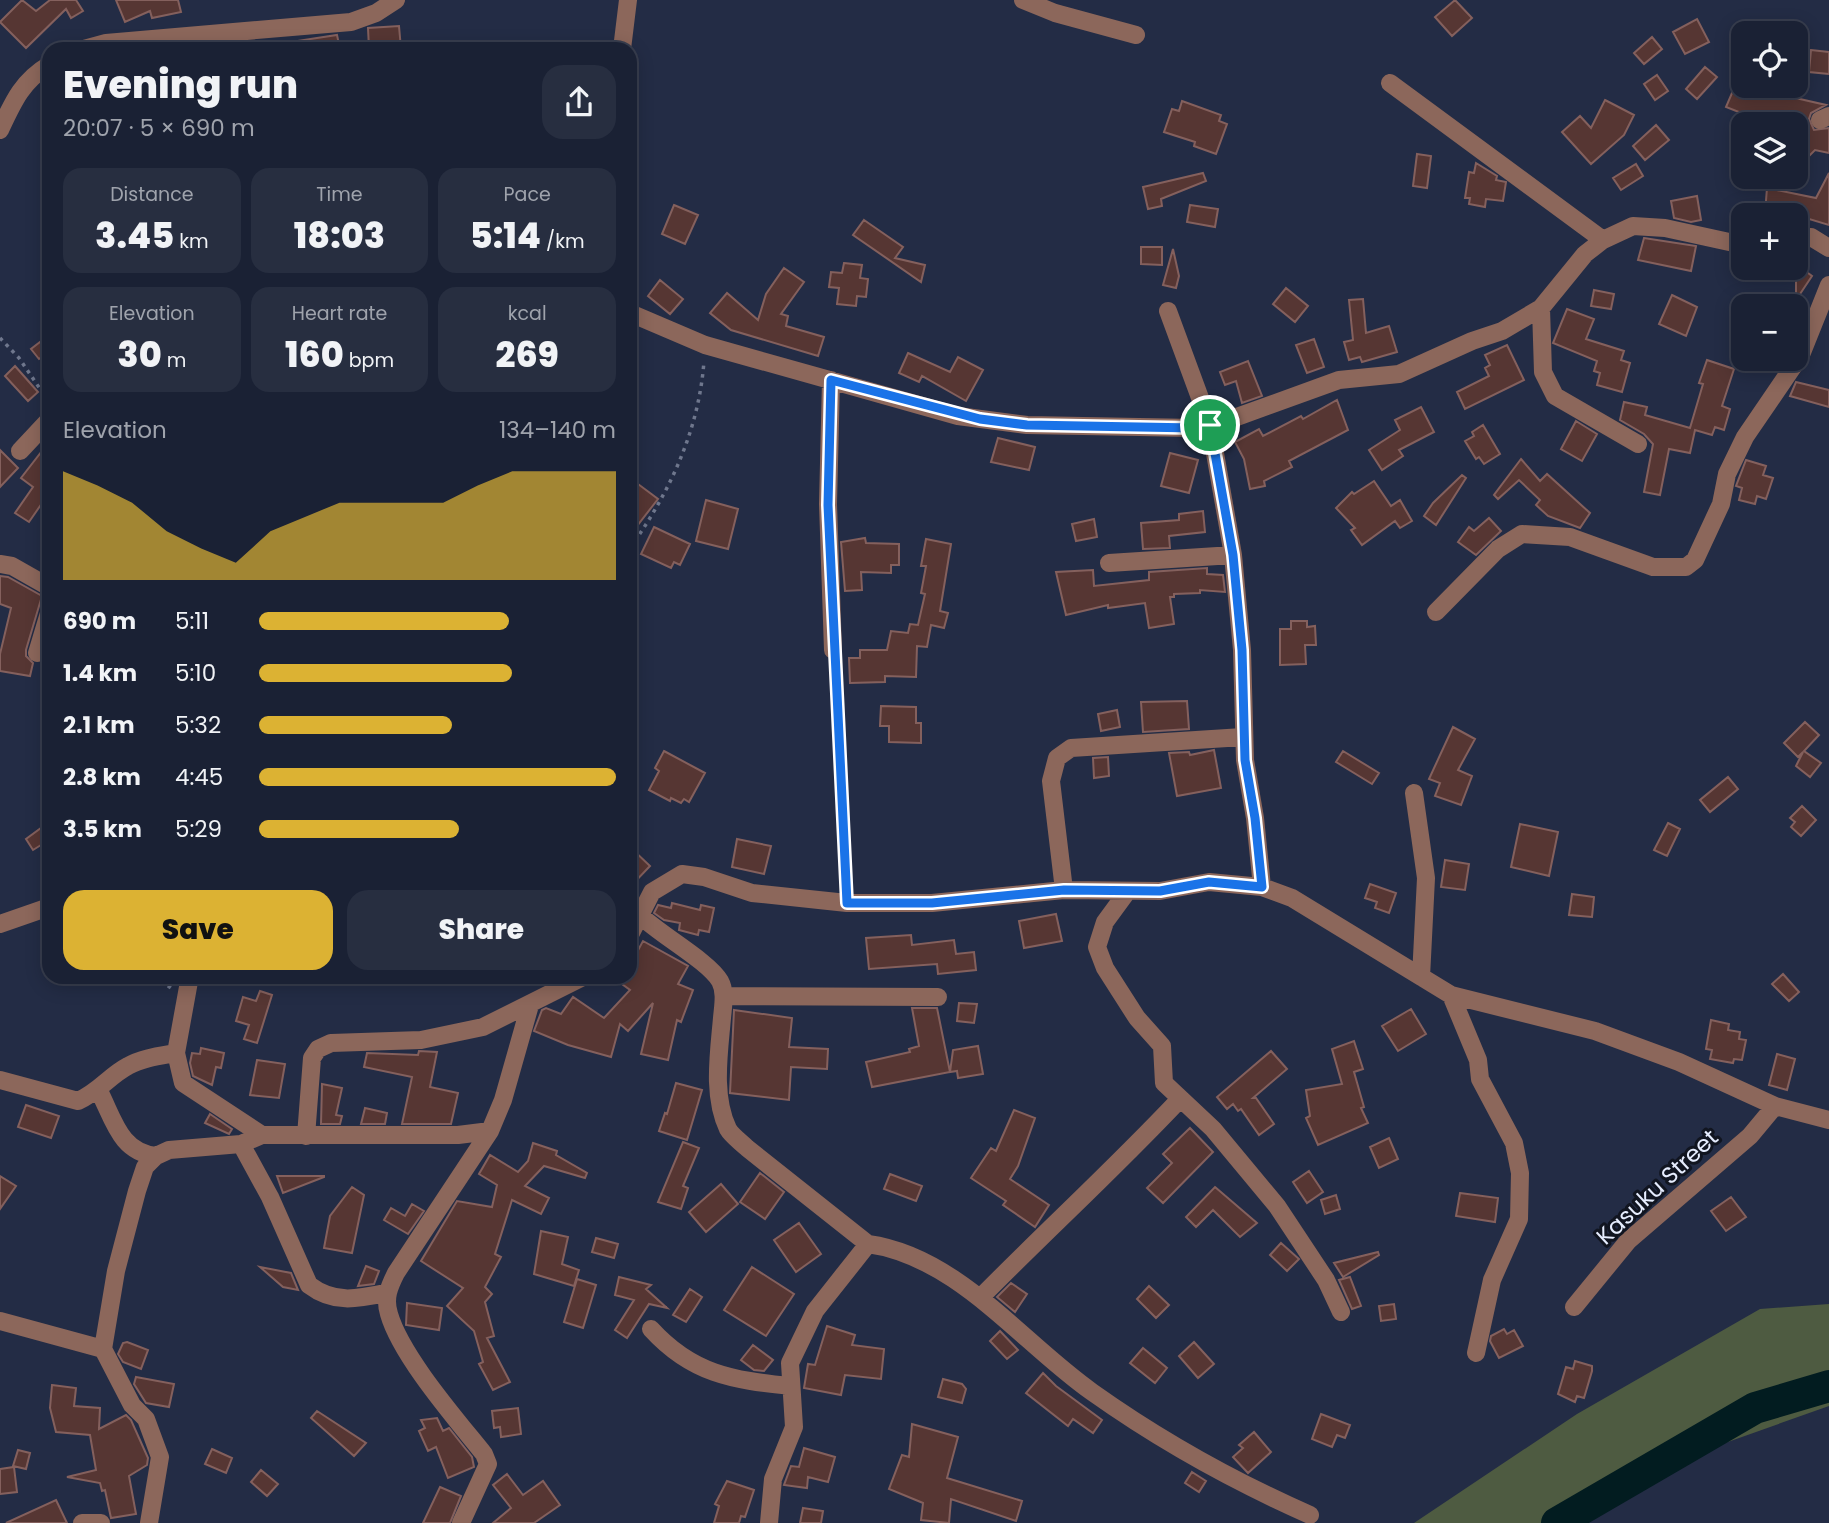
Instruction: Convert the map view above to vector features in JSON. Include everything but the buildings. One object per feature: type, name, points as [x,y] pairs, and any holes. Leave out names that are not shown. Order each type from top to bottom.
[{"type":"street","points":[[118,42],[351,22],[376,13],[396,0]]},
{"type":"street","points":[[623,42],[628,0]]},
{"type":"street","points":[[1023,0],[1055,13],[1136,35]]},
{"type":"street","points":[[0,130],[17,93],[32,75],[42,69]]},
{"type":"street","points":[[1390,83],[1603,240]]},
{"type":"street","points":[[637,316],[705,345],[958,416],[1027,425],[1195,428],[1339,380],[1399,374],[1472,341],[1502,331],[1541,308],[1568,273],[1603,240],[1633,226],[1645,225],[1731,243]]},
{"type":"street","points":[[1808,237],[1829,247]]},
{"type":"street","points":[[1436,612],[1498,549],[1522,534],[1570,537],[1653,567],[1686,567],[1695,560],[1720,504],[1727,474],[1745,437],[1801,355],[1829,285]]},
{"type":"street","points":[[1541,308],[1543,372],[1555,396],[1638,444]]},
{"type":"street","points":[[1168,311],[1210,425],[1233,555],[1242,650],[1243,737],[1262,887]]},
{"type":"street","points":[[831,380],[828,505],[833,650]]},
{"type":"street","points":[[20,451],[42,427]]},
{"type":"street","points":[[1109,563],[1233,555]]},
{"type":"street","points":[[0,564],[12,566],[42,583]]},
{"type":"street","points":[[37,653],[42,636]]},
{"type":"street","points":[[1064,890],[1051,781],[1057,758],[1071,748],[1243,737]]},
{"type":"street","points":[[1414,793],[1426,878],[1420,977]]},
{"type":"street","points":[[637,910],[652,892],[682,874],[704,877],[752,893],[847,903],[932,903],[1064,890],[1160,891],[1209,882],[1262,887],[1292,898],[1451,995],[1595,1031],[1679,1062],[1775,1106],[1829,1120]]},
{"type":"street","points":[[1127,892],[1105,922],[1097,947],[1105,968],[1137,1018],[1162,1046],[1164,1083],[1179,1100],[1213,1129],[1278,1206],[1326,1280],[1341,1312]]},
{"type":"street","points":[[0,924],[42,909]]},
{"type":"street","points":[[637,914],[722,983],[724,996],[718,1064],[722,1108],[729,1131],[868,1244],[892,1247],[946,1275],[980,1298],[1090,1391],[1167,1443],[1248,1488],[1310,1515]]},
{"type":"street","points":[[189,984],[176,1053],[183,1083],[262,1135]]},
{"type":"street","points":[[306,1136],[312,1058],[318,1049],[331,1043],[421,1040],[453,1035],[483,1027],[570,984]]},
{"type":"street","points":[[1451,995],[1478,1060],[1480,1079],[1514,1143],[1520,1173],[1520,1219],[1492,1280],[1476,1353]]},
{"type":"street","points":[[724,996],[938,998]]},
{"type":"street","points":[[461,1523],[488,1464],[484,1454],[409,1352],[389,1314],[386,1293],[396,1273],[490,1131],[503,1100],[530,1005]]},
{"type":"street","points":[[0,1080],[78,1101],[99,1091],[125,1067],[140,1060],[176,1053]]},
{"type":"street","points":[[99,1091],[125,1145],[139,1154],[156,1156]]},
{"type":"street","points":[[980,1298],[1051,1226],[1114,1170],[1179,1100]]},
{"type":"street","name":"Kasuku Street","points":[[1574,1307],[1628,1241],[1750,1136],[1775,1106]]},
{"type":"street","points":[[149,1523],[160,1457],[146,1419],[132,1405],[103,1349],[108,1311],[145,1167],[156,1156],[169,1150],[241,1144],[262,1135],[458,1135],[490,1131]]},
{"type":"street","points":[[241,1144],[270,1197],[309,1285],[322,1294],[335,1298],[355,1300],[386,1293]]},
{"type":"street","points":[[769,1523],[773,1479],[794,1427],[790,1363],[815,1311],[868,1244]]},
{"type":"street","points":[[0,1321],[103,1349]]},
{"type":"street","points":[[651,1329],[669,1349],[734,1380],[790,1386]]},
{"type":"street","points":[[82,1523],[101,1523]]},
{"type":"path","points":[[0,338],[19,358],[42,392]]},
{"type":"path","points":[[637,537],[671,481],[686,446],[702,390],[705,345]]},
{"type":"path","points":[[833,650],[847,903]]},
{"type":"green space","points":[[1829,1304],[1829,1406],[1646,1471],[1556,1523],[1414,1523],[1577,1414],[1760,1309]]},
{"type":"waterway","points":[[1557,1523],[1755,1408],[1829,1386]]},
{"type":"route","points":[[831,380],[958,416],[1027,425],[1195,428],[1210,425],[1233,555],[1242,650],[1245,760],[1255,818],[1262,887],[1209,882],[1160,891],[1085,889],[932,903],[847,903],[828,505],[831,380]]}]
